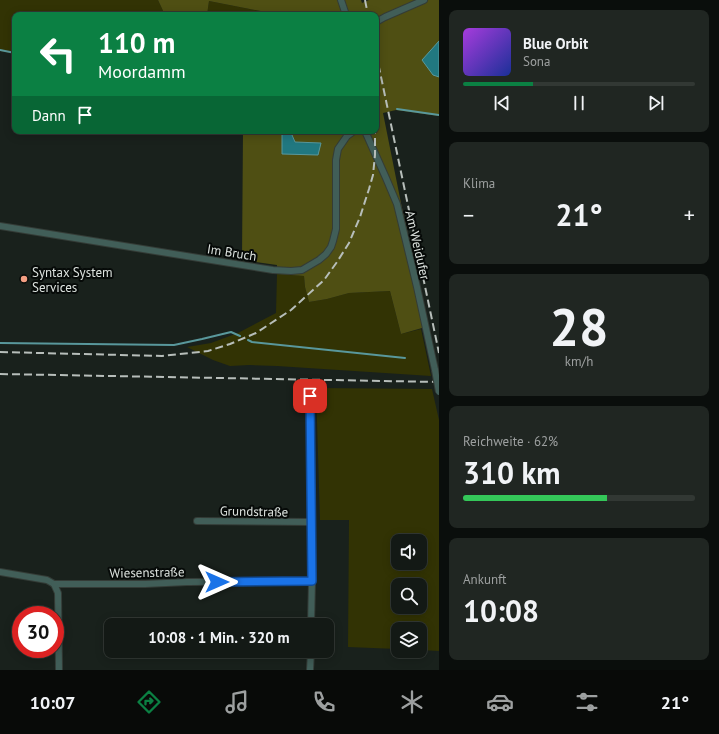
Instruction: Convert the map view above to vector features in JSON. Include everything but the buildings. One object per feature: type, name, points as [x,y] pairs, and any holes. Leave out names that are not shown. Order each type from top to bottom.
[{"type":"street","points":[[341,0],[345,12]]},
{"type":"street","points":[[379,20],[424,0]]},
{"type":"street","name":"Im Bruch","points":[[0,226],[273,270],[302,270],[312,265],[326,254],[333,241],[336,229],[336,160],[338,149],[350,134]]},
{"type":"street","name":"Am Weidufer","points":[[366,134],[397,204],[417,286],[439,392]]},
{"type":"street","points":[[310,396],[312,522],[311,618]]},
{"type":"street","name":"Grundstraße","points":[[196,521],[312,522]]},
{"type":"street","name":"Wiesenstraße","points":[[0,572],[47,580],[54,584],[312,581]]},
{"type":"street","points":[[54,584],[58,593],[59,670]]},
{"type":"street","points":[[310,670],[311,658]]},
{"type":"shaded area","points":[[0,0],[158,0],[164,12],[12,12],[12,53],[0,51]]},
{"type":"shaded area","points":[[158,0],[361,0],[362,3],[369,0],[439,0],[439,116],[396,110],[383,113],[402,208],[429,326],[401,334],[390,291],[349,293],[309,302],[304,276],[277,274],[277,265],[242,260],[243,134],[379,134],[379,12],[266,12],[209,1],[207,12],[164,12]]},
{"type":"shaded area","points":[[209,1],[266,12],[207,12]]},
{"type":"shaded area","points":[[277,274],[304,276],[309,302],[349,293],[390,291],[401,334],[421,329],[431,376],[277,366],[230,366],[213,360],[187,347],[211,343],[238,333],[276,313]]},
{"type":"shaded area","points":[[316,388],[432,389],[439,420],[439,651],[427,650],[427,622],[391,622],[391,649],[348,647],[349,520],[320,520]]},
{"type":"water","points":[[439,41],[439,77],[433,75],[422,60]]},
{"type":"water","points":[[282,134],[293,134],[295,142],[321,143],[318,155],[282,154]]},
{"type":"waterway","points":[[0,50],[12,52]]},
{"type":"waterway","points":[[397,109],[439,115]]},
{"type":"waterway","points":[[0,343],[174,345],[231,332],[240,336]]},
{"type":"waterway","points":[[248,340],[252,342],[405,358]]},
{"type":"railway","points":[[365,0],[367,12]]},
{"type":"railway","points":[[379,67],[439,353]]},
{"type":"railway","points":[[0,352],[162,356],[208,351],[256,333],[291,310],[324,280],[349,243],[360,217],[373,175],[375,134]]},
{"type":"railway","points":[[0,374],[439,382]]},
{"type":"place","name":"Syntax System Services","points":[[24,279]]},
{"type":"route","points":[[217,582],[312,581],[310,396]]}]
